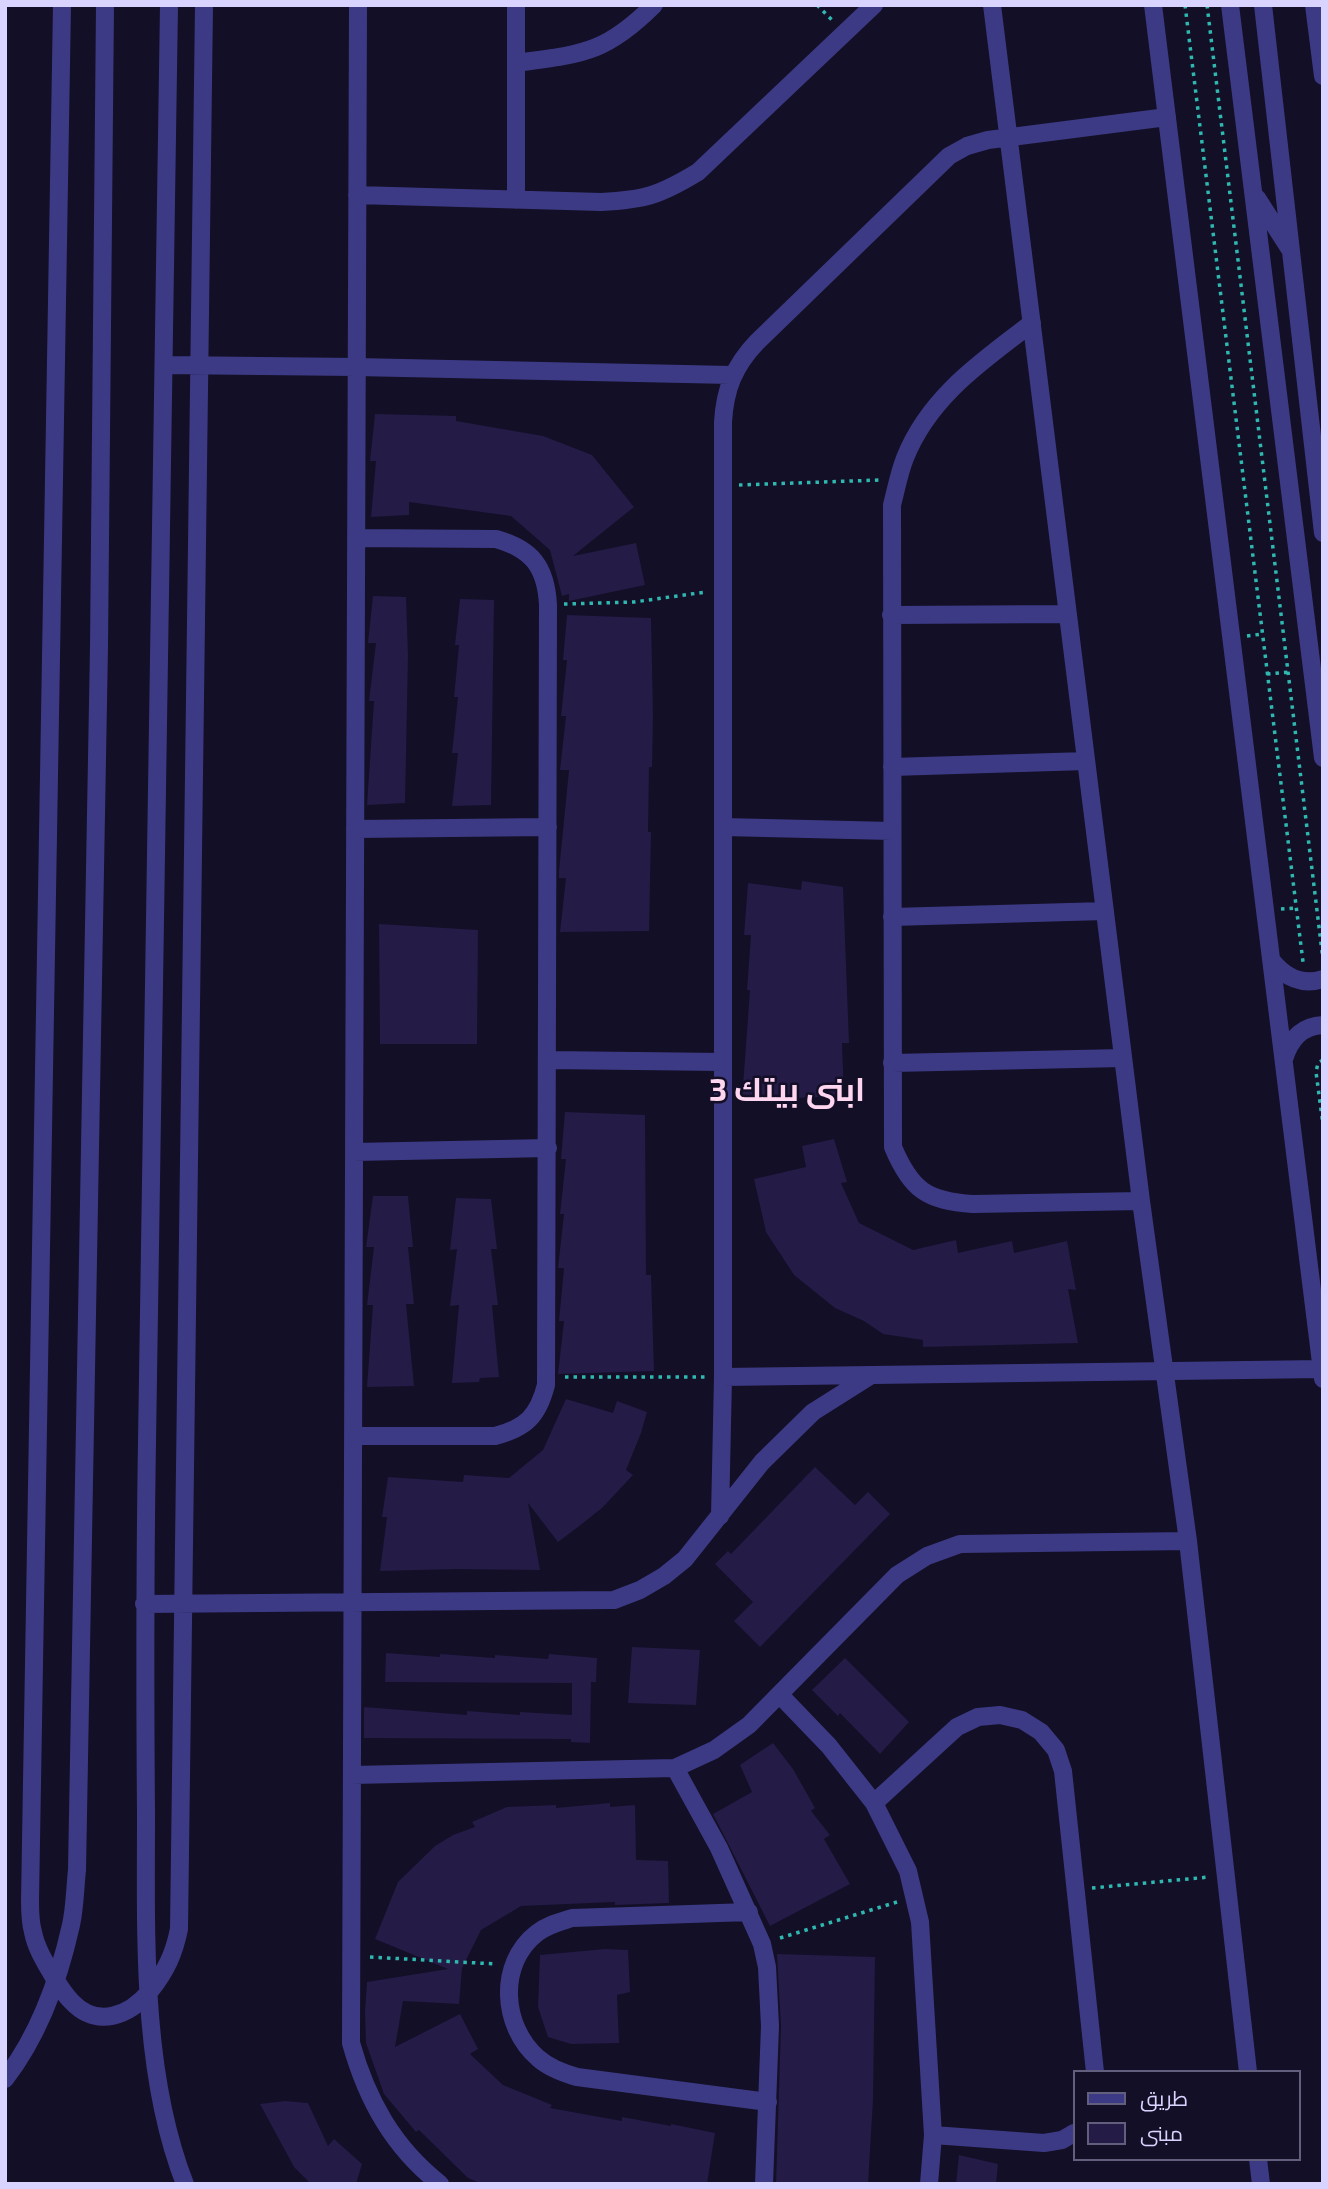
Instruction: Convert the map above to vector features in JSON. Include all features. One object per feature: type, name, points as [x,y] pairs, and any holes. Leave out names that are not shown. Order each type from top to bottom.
[{"type":"street","points":[[62,5],[30,1900],[33,1932],[38,1948],[56,1979],[74,2004],[89,2013],[106,2017],[123,2014],[138,2005],[164,1974],[174,1952],[179,1929],[204,5]]},
{"type":"street","points":[[5,2080],[39,2024],[56,1979],[71,1923],[77,1870],[99,647],[105,5]]},
{"type":"street","points":[[169,5],[145,1604],[146,1895],[149,1992],[166,2123],[185,2184]]},
{"type":"street","points":[[358,5],[351,2043],[360,2076],[373,2106],[391,2135],[413,2160],[440,2184]]},
{"type":"street","points":[[516,5],[516,200]]},
{"type":"street","points":[[516,63],[578,55],[596,48],[630,29],[654,5]]},
{"type":"street","points":[[357,195],[601,202],[635,201],[668,190],[698,172],[874,5]]},
{"type":"street","points":[[992,5],[1141,1201],[1188,1541],[1248,2070]]},
{"type":"street","points":[[723,1377],[1164,1371],[1322,1374],[1153,5]]},
{"type":"street","points":[[1230,5],[1323,758]]},
{"type":"street","points":[[1263,5],[1322,527]]},
{"type":"street","points":[[1314,5],[1323,76]]},
{"type":"street","points":[[720,1516],[723,1377],[724,398],[742,357],[948,156],[967,146],[1009,136],[1167,117]]},
{"type":"street","points":[[1253,192],[1291,251]]},
{"type":"street","points":[[1032,323],[960,379],[928,415],[905,458],[892,505],[893,1147],[904,1172],[922,1191],[947,1202],[973,1204],[1141,1201]]},
{"type":"street","points":[[165,365],[732,376]]},
{"type":"street","points":[[353,1437],[495,1436],[514,1431],[530,1420],[541,1404],[546,1377],[548,1148],[548,605],[542,572],[531,556],[515,544],[496,539],[356,538]]},
{"type":"street","points":[[891,615],[1068,614]]},
{"type":"street","points":[[892,767],[1086,761]]},
{"type":"street","points":[[355,829],[548,827]]},
{"type":"street","points":[[723,827],[892,831]]},
{"type":"street","points":[[892,917],[1105,911]]},
{"type":"street","points":[[1272,961],[1281,972],[1292,979],[1305,982],[1323,979]]},
{"type":"street","points":[[1284,1060],[1294,1037],[1304,1030],[1323,1025]]},
{"type":"street","points":[[892,1063],[1123,1058]]},
{"type":"street","points":[[548,1060],[723,1062]]},
{"type":"street","points":[[354,1152],[548,1148]]},
{"type":"street","points":[[145,1604],[614,1600],[640,1590],[685,1559],[762,1462],[813,1412],[870,1376]]},
{"type":"street","points":[[352,1775],[675,1768],[714,1750],[749,1726],[897,1575],[927,1556],[960,1544],[1188,1541]]},
{"type":"street","points":[[780,1695],[829,1746],[874,1803],[908,1871],[920,1922],[933,2135],[929,2184]]},
{"type":"street","points":[[874,1803],[957,1727],[978,1717],[1000,1715],[1022,1720],[1041,1732],[1056,1750],[1063,1771],[1095,2070]]},
{"type":"street","points":[[675,1768],[719,1847],[762,1944],[770,2026],[764,2184]]},
{"type":"street","points":[[748,1912],[572,1918],[553,1923],[536,1933],[523,1948],[514,1965],[509,1996],[514,2026],[525,2045],[539,2060],[557,2071],[577,2077],[768,2102]]},
{"type":"street","points":[[933,2135],[1044,2143],[1062,2140],[1072,2134]]},
{"type":"street","points":[[1258,2161],[1261,2184]]},
{"type":"path","points":[[1185,5],[1304,969]]},
{"type":"path","points":[[1207,5],[1323,960]]},
{"type":"path","points":[[723,486],[899,479]]},
{"type":"path","points":[[548,605],[635,602],[723,589]]},
{"type":"path","points":[[1267,674],[1289,672]]},
{"type":"path","points":[[1323,1060],[1318,1063],[1316,1072],[1323,1125]]},
{"type":"path","points":[[546,1377],[723,1377]]},
{"type":"path","points":[[1076,1890],[1226,1876]]},
{"type":"path","points":[[762,1944],[914,1896]]},
{"type":"path","points":[[351,1955],[514,1965]]},
{"type":"building","points":[[375,414],[456,416],[456,421],[543,436],[592,455],[634,507],[573,556],[636,543],[645,585],[569,601],[569,594],[562,596],[550,550],[511,516],[409,502],[409,515],[371,517],[376,461],[370,461]]},
{"type":"building","points":[[373,596],[406,597],[408,655],[405,803],[367,805],[374,701],[369,701],[376,643],[368,643]]},
{"type":"building","points":[[460,599],[494,600],[491,805],[452,806],[458,753],[452,753],[458,697],[454,697],[459,645],[455,645]]},
{"type":"building","points":[[567,615],[651,618],[653,715],[652,767],[649,767],[649,931],[560,932],[566,878],[559,878],[559,871],[569,770],[560,770],[566,716],[561,716],[567,660],[563,660]]},
{"type":"building","points":[[802,881],[843,887],[849,1043],[842,1043],[844,1096],[742,1100],[750,990],[747,990],[751,935],[744,935],[748,883],[801,890]]},
{"type":"building","points":[[379,924],[478,930],[477,1044],[380,1044]]},
{"type":"building","points":[[565,1112],[645,1115],[646,1275],[651,1275],[654,1371],[558,1374],[564,1321],[559,1321],[564,1268],[558,1268],[564,1214],[560,1214],[566,1159],[561,1159]]},
{"type":"building","points":[[834,1139],[847,1182],[841,1183],[859,1223],[913,1250],[956,1240],[958,1253],[1012,1241],[1014,1253],[1067,1241],[1076,1290],[1068,1289],[1078,1343],[923,1347],[923,1340],[883,1334],[864,1321],[835,1308],[794,1275],[766,1232],[754,1179],[806,1167],[802,1146]]},
{"type":"building","points":[[373,1196],[408,1196],[413,1247],[408,1247],[414,1304],[406,1304],[414,1386],[367,1387],[373,1305],[367,1305],[374,1247],[366,1247]]},
{"type":"building","points":[[456,1198],[491,1199],[497,1249],[491,1249],[498,1305],[492,1305],[499,1377],[480,1378],[479,1382],[452,1383],[459,1305],[450,1306],[457,1249],[450,1250]]},
{"type":"building","points":[[566,1399],[613,1413],[617,1401],[647,1412],[626,1470],[633,1475],[602,1508],[578,1527],[558,1542],[528,1503],[540,1570],[380,1571],[387,1517],[382,1517],[388,1477],[463,1482],[464,1475],[509,1478],[543,1450]]},
{"type":"building","points":[[815,1467],[855,1505],[868,1492],[890,1514],[760,1647],[734,1621],[753,1602],[715,1564],[728,1551],[731,1554]]},
{"type":"building","points":[[632,1647],[700,1650],[696,1705],[628,1703]]},
{"type":"building","points":[[386,1653],[548,1659],[549,1654],[597,1658],[596,1682],[591,1682],[590,1743],[571,1742],[571,1739],[364,1738],[364,1707],[467,1715],[467,1711],[572,1715],[572,1683],[385,1682]]},
{"type":"building","points":[[845,1658],[909,1722],[880,1754],[840,1713],[838,1716],[812,1690]]},
{"type":"building","points":[[773,1743],[793,1769],[815,1808],[811,1811],[830,1835],[824,1839],[850,1884],[770,1926],[713,1814],[752,1792],[740,1765]]},
{"type":"building","points":[[610,1803],[610,1807],[635,1805],[636,1860],[668,1861],[669,1903],[521,1906],[481,1930],[462,1968],[459,2004],[403,2001],[395,2047],[460,2014],[478,2049],[470,2054],[503,2085],[552,2105],[550,2108],[622,2121],[622,2117],[671,2124],[715,2133],[707,2184],[482,2184],[468,2178],[419,2130],[416,2132],[384,2094],[366,2043],[367,1982],[448,1969],[375,1939],[398,1882],[435,1846],[453,1835],[475,1827],[472,1822],[507,1807],[556,1805],[556,1808]]},
{"type":"building","points":[[605,1949],[628,1950],[630,1992],[617,1995],[619,2043],[571,2044],[548,2037],[538,2007],[540,1955]]},
{"type":"building","points":[[777,1954],[875,1957],[873,2100],[868,2184],[776,2184],[781,2026]]},
{"type":"building","points":[[285,2101],[308,2103],[328,2146],[334,2139],[362,2164],[356,2184],[311,2184],[294,2167],[260,2104]]},
{"type":"building","points":[[959,2155],[998,2164],[996,2184],[956,2184]]},
{"type":"district","name":"ابنى بيتك 3","points":[[787,1090]]}]
